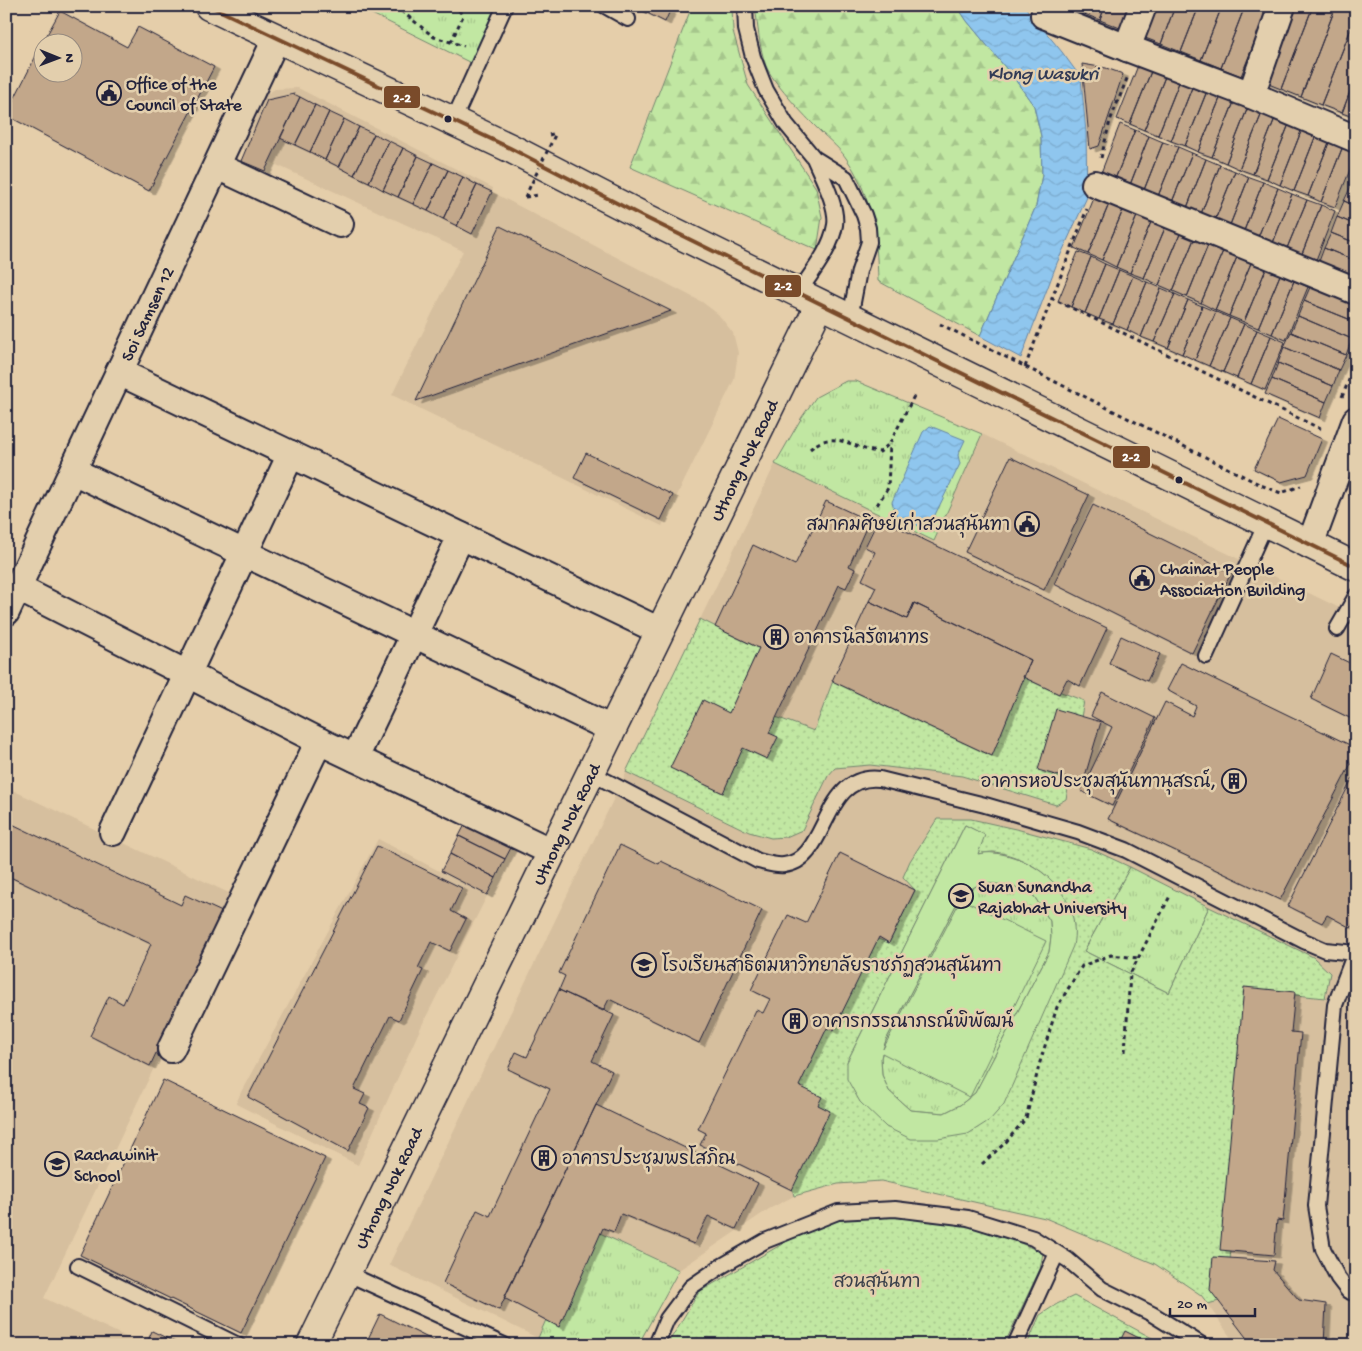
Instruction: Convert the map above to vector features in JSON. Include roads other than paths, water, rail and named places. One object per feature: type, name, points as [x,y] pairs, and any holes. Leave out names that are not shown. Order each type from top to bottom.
[{"type":"main road","points":[[209,6],[510,148],[809,298],[1356,567]]},
{"type":"main road","name":"Uthong Nok Road","points":[[311,1345],[660,630],[809,298]]},
{"type":"street","points":[[1127,48],[1143,6]]},
{"type":"street","points":[[1251,95],[1282,6]]},
{"type":"street","points":[[1044,15],[1251,95],[1356,139]]},
{"type":"street","name":"Soi Samsen 12","points":[[6,612],[276,39]]},
{"type":"street","points":[[217,166],[340,224]]},
{"type":"street","points":[[1095,184],[1356,292]]},
{"type":"street","points":[[119,372],[660,630]]},
{"type":"street","points":[[1310,545],[1352,431]]},
{"type":"street","points":[[113,832],[291,454]]},
{"type":"street","points":[[73,471],[612,729]]},
{"type":"street","points":[[355,758],[461,536]]},
{"type":"street","points":[[18,588],[319,741],[552,852]]},
{"type":"street","points":[[171,1049],[319,741]]},
{"type":"lane","points":[[453,121],[506,6]]},
{"type":"lane","points":[[605,6],[628,19]]},
{"type":"lane","points":[[745,6],[746,29],[753,58],[766,90],[786,124],[814,158],[834,211],[835,224],[809,298]]},
{"type":"lane","points":[[814,158],[846,178],[864,215],[868,228],[869,242],[859,271],[850,318]]},
{"type":"lane","points":[[1206,656],[1266,523]]},
{"type":"lane","points":[[1337,629],[1356,596]]},
{"type":"lane","points":[[590,773],[758,861],[786,865],[798,860],[807,853],[839,796],[849,786],[859,780],[872,778],[985,805],[1078,832],[1126,850],[1324,950],[1355,952],[1335,1006],[1316,1206],[1323,1249],[1334,1273],[1348,1291],[1356,1294]]},
{"type":"lane","points":[[656,1345],[667,1318],[691,1287],[720,1267],[765,1241],[838,1212],[895,1209],[968,1218],[1033,1238],[1068,1260],[1102,1289],[1152,1314],[1202,1345]]},
{"type":"lane","points":[[1015,1345],[1058,1253]]},
{"type":"lane","points":[[78,1266],[238,1345]]},
{"type":"lane","points":[[346,1273],[495,1343]]},
{"type":"water","name":"Klong Wasukri","points":[[957,6],[1025,6],[1081,78],[1086,132],[1087,197],[1057,263],[1021,358],[980,336],[1036,206],[1042,175],[1041,136],[1034,106]]},
{"type":"water","points":[[930,426],[965,440],[958,455],[960,464],[928,529],[896,515],[892,502],[923,432]]},
{"type":"place","name":"Office of the Council of State","points":[[109,93]]},
{"type":"place","name":"สมาคมศิษย์เก่าสวนสุนันทา","points":[[1027,524]]},
{"type":"place","name":"Chainat People Association Building","points":[[1142,578]]},
{"type":"place","name":"อาคารนิลรัตนาทร","points":[[776,637]]},
{"type":"place","name":"อาคารหอประชุมสุนันทานุสรณ์,","points":[[1234,781]]},
{"type":"place","name":"Suan Sunandha Rajabhat University","points":[[961,896]]},
{"type":"place","name":"โรงเรียนสาธิตมหาวิทยาลัยราชภัฏสวนสุนันทา","points":[[644,965]]},
{"type":"place","name":"อาคารกรรณาภรณ์พิพัฒน์","points":[[795,1021]]},
{"type":"place","name":"อาคารประชุมพรโสภิณ","points":[[544,1158]]},
{"type":"place","name":"Rachawinit School","points":[[57,1164]]},
{"type":"park label","name":"สวนสุนันทา","points":[[877,1281]]}]
